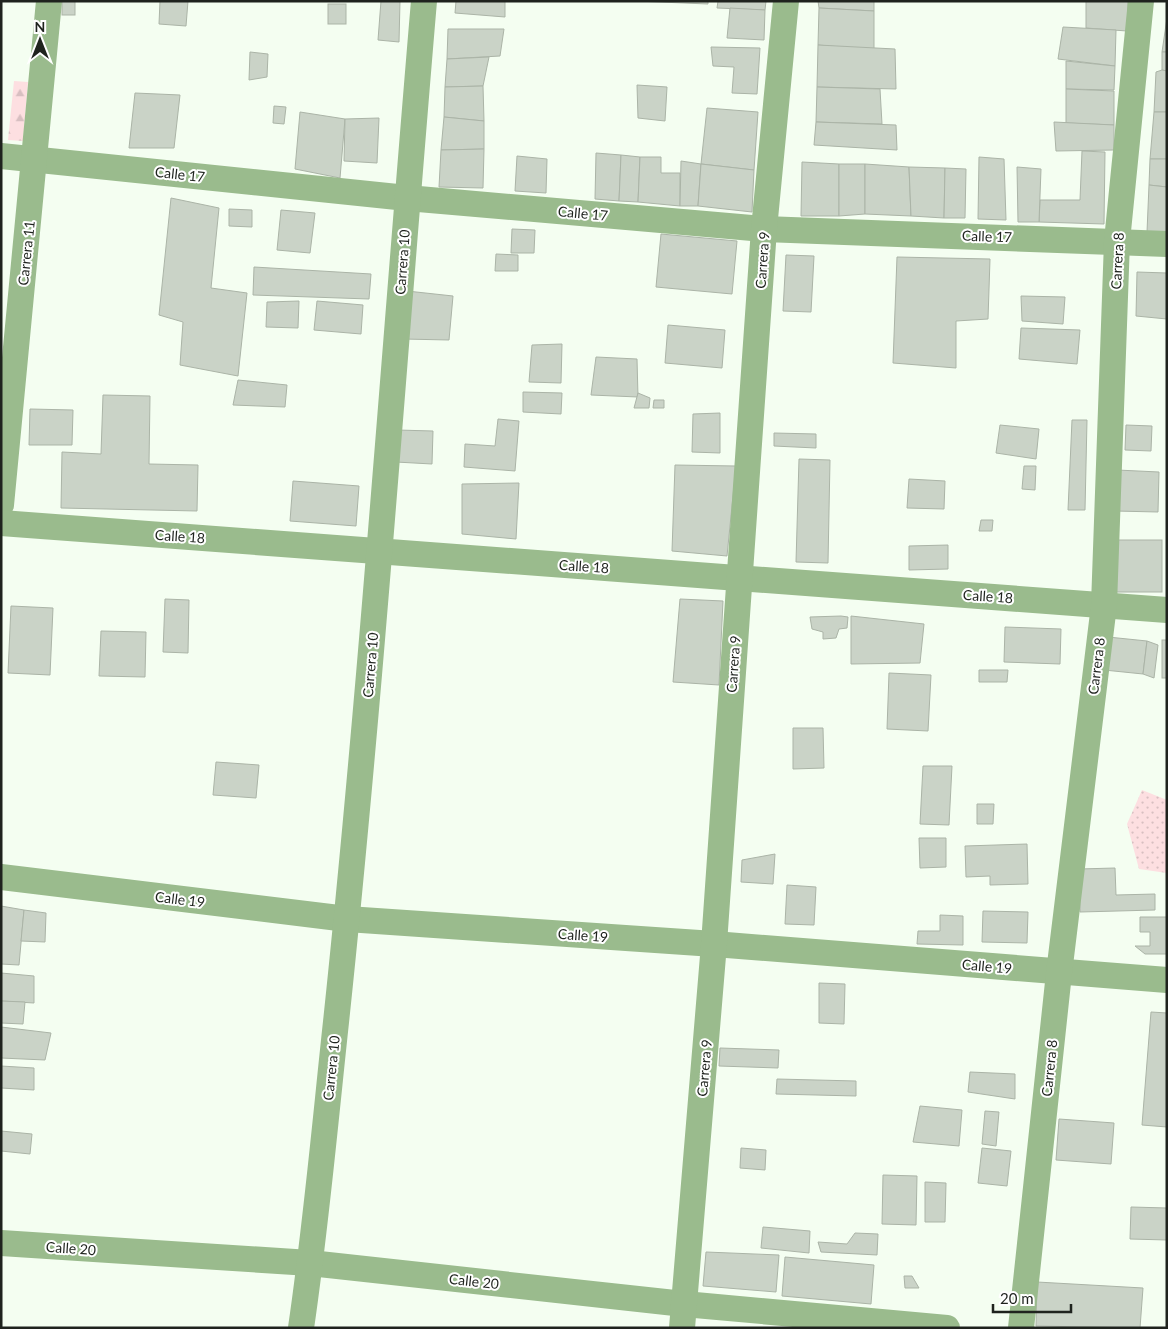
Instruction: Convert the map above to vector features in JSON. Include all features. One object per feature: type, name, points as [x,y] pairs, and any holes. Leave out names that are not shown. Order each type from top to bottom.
[{"type":"street","name":"Carrera 11","points":[[1,506],[49,1]]},
{"type":"street","name":"Carrera 10","points":[[301,1328],[310,1263],[347,919],[381,552],[407,198],[424,1]]},
{"type":"street","name":"Carrera 9","points":[[683,1316],[714,944],[738,578],[764,229],[786,1]]},
{"type":"street","name":"Carrera 8","points":[[1021,1328],[1059,972],[1104,605],[1117,241],[1141,1]]},
{"type":"street","name":"Calle 17","points":[[1,156],[35,158],[407,198],[764,229],[1167,244]]},
{"type":"street","name":"Calle 18","points":[[1,523],[1167,610]]},
{"type":"street","name":"Calle 19","points":[[1,877],[347,919],[714,944],[1167,980]]},
{"type":"street","name":"Calle 20","points":[[1,1243],[310,1263],[683,1316],[947,1328]]},
{"type":"green space","points":[[14,81],[28,82],[23,141],[8,140]]},
{"type":"green space","points":[[1142,790],[1167,800],[1167,873],[1139,869],[1127,824]]},
{"type":"building","points":[[62,1],[75,1],[75,15],[62,15]]},
{"type":"building","points":[[160,1],[188,1],[186,26],[159,24]]},
{"type":"building","points":[[381,1],[400,1],[399,42],[378,40]]},
{"type":"building","points":[[456,1],[505,1],[505,17],[455,13]]},
{"type":"building","points":[[636,1],[708,1],[708,4]]},
{"type":"building","points":[[718,1],[766,1],[765,10],[717,8]]},
{"type":"building","points":[[818,1],[874,1],[874,11],[819,8]]},
{"type":"building","points":[[1086,1],[1128,1],[1127,31],[1086,28]]},
{"type":"building","points":[[328,4],[346,4],[346,24],[328,24]]},
{"type":"building","points":[[730,8],[765,10],[764,40],[727,38]]},
{"type":"building","points":[[819,8],[874,11],[874,50],[818,45]]},
{"type":"building","points":[[1167,18],[1167,52],[1162,52]]},
{"type":"building","points":[[1063,27],[1116,30],[1115,66],[1058,59]]},
{"type":"building","points":[[448,29],[504,29],[500,56],[447,59]]},
{"type":"building","points":[[818,45],[895,49],[896,89],[817,87]]},
{"type":"building","points":[[711,47],[760,48],[757,94],[732,93],[734,67],[713,66]]},
{"type":"building","points":[[250,52],[268,54],[267,77],[249,80]]},
{"type":"building","points":[[1162,52],[1167,52],[1167,71],[1162,70]]},
{"type":"building","points":[[489,57],[483,86],[445,87],[447,59]]},
{"type":"building","points":[[1066,61],[1115,66],[1114,90],[1066,89]]},
{"type":"building","points":[[1167,71],[1167,112],[1154,112],[1156,72]]},
{"type":"building","points":[[637,85],[667,87],[665,121],[638,118]]},
{"type":"building","points":[[483,86],[484,121],[444,117],[445,87]]},
{"type":"building","points":[[817,87],[880,89],[882,124],[816,122]]},
{"type":"building","points":[[1066,89],[1114,91],[1114,125],[1066,123]]},
{"type":"building","points":[[135,93],[180,95],[174,148],[129,148]]},
{"type":"building","points":[[274,106],[286,107],[284,124],[273,123]]},
{"type":"building","points":[[707,108],[758,112],[754,170],[701,164]]},
{"type":"building","points":[[300,112],[345,119],[340,178],[295,169]]},
{"type":"building","points":[[1154,112],[1167,112],[1167,159],[1150,159]]},
{"type":"building","points":[[444,117],[484,121],[484,149],[441,150]]},
{"type":"building","points":[[379,118],[377,163],[344,161],[345,119]]},
{"type":"building","points":[[816,122],[896,125],[897,150],[814,145]]},
{"type":"building","points":[[1054,122],[1114,125],[1114,150],[1056,151]]},
{"type":"building","points":[[484,149],[483,188],[439,187],[441,150]]},
{"type":"building","points":[[1082,151],[1105,152],[1104,224],[1039,222],[1040,200],[1080,200]]},
{"type":"building","points":[[596,153],[621,155],[619,201],[595,199]]},
{"type":"building","points":[[621,155],[640,157],[638,202],[619,201]]},
{"type":"building","points":[[517,156],[547,159],[546,193],[515,191]]},
{"type":"building","points":[[640,157],[661,157],[661,173],[680,173],[680,206],[638,202]]},
{"type":"building","points":[[979,157],[1004,159],[1006,220],[978,219]]},
{"type":"building","points":[[1150,159],[1167,159],[1167,187],[1149,185]]},
{"type":"building","points":[[681,161],[701,164],[698,206],[680,206]]},
{"type":"building","points":[[802,162],[839,164],[839,216],[801,216]]},
{"type":"building","points":[[701,164],[754,170],[752,212],[698,206]]},
{"type":"building","points":[[839,164],[865,164],[865,214],[839,216]]},
{"type":"building","points":[[865,164],[909,167],[911,216],[865,214]]},
{"type":"building","points":[[909,167],[945,168],[944,218],[911,216]]},
{"type":"building","points":[[1017,167],[1041,169],[1039,222],[1018,222]]},
{"type":"building","points":[[945,168],[966,169],[965,218],[944,218]]},
{"type":"building","points":[[1149,185],[1167,187],[1167,234],[1147,232]]},
{"type":"building","points":[[171,198],[219,208],[211,288],[247,293],[238,376],[180,365],[183,322],[159,315]]},
{"type":"building","points":[[229,209],[252,210],[252,227],[229,226]]},
{"type":"building","points":[[281,210],[315,213],[310,253],[277,250]]},
{"type":"building","points":[[512,229],[535,230],[534,253],[511,253]]},
{"type":"building","points":[[661,234],[737,241],[732,294],[656,287]]},
{"type":"building","points":[[496,254],[518,255],[518,271],[495,271]]},
{"type":"building","points":[[786,255],[814,256],[811,312],[783,311]]},
{"type":"building","points":[[897,257],[990,259],[988,319],[956,321],[956,368],[893,363]]},
{"type":"building","points":[[254,267],[371,274],[369,299],[253,295]]},
{"type":"building","points":[[1137,272],[1167,273],[1167,319],[1136,316]]},
{"type":"building","points":[[407,291],[453,296],[449,340],[403,339]]},
{"type":"building","points":[[1021,296],[1065,297],[1063,324],[1022,321]]},
{"type":"building","points":[[299,301],[298,328],[266,327],[267,302]]},
{"type":"building","points":[[317,301],[363,305],[361,334],[314,330]]},
{"type":"building","points":[[668,325],[725,330],[722,368],[665,363]]},
{"type":"building","points":[[1021,328],[1080,330],[1077,364],[1019,359]]},
{"type":"building","points":[[562,344],[561,383],[529,382],[532,345]]},
{"type":"building","points":[[596,357],[637,359],[638,397],[591,395]]},
{"type":"building","points":[[238,380],[287,385],[285,407],[233,405]]},
{"type":"building","points":[[523,392],[562,393],[561,414],[523,412]]},
{"type":"building","points":[[638,393],[650,398],[649,408],[634,408]]},
{"type":"building","points":[[103,395],[150,396],[149,464],[198,465],[197,511],[61,508],[62,452],[101,454]]},
{"type":"building","points":[[654,400],[664,400],[664,408],[653,408]]},
{"type":"building","points":[[30,409],[73,410],[72,445],[29,445]]},
{"type":"building","points":[[720,413],[720,453],[692,452],[693,414]]},
{"type":"building","points":[[498,419],[519,421],[515,471],[464,467],[465,444],[495,446]]},
{"type":"building","points":[[1072,420],[1087,420],[1085,510],[1068,510]]},
{"type":"building","points":[[1000,425],[1039,429],[1036,459],[996,453]]},
{"type":"building","points":[[1126,425],[1152,426],[1151,451],[1125,450]]},
{"type":"building","points":[[397,430],[433,431],[432,464],[396,462]]},
{"type":"building","points":[[774,433],[816,434],[816,448],[774,446]]},
{"type":"building","points":[[799,459],[830,460],[828,563],[796,562]]},
{"type":"building","points":[[675,465],[736,466],[727,556],[672,551]]},
{"type":"building","points":[[1024,466],[1036,466],[1035,490],[1022,489]]},
{"type":"building","points":[[1117,470],[1159,472],[1158,512],[1115,511]]},
{"type":"building","points":[[909,479],[945,481],[944,509],[907,508]]},
{"type":"building","points":[[293,481],[359,486],[356,526],[290,521]]},
{"type":"building","points":[[519,483],[516,539],[462,534],[462,484]]},
{"type":"building","points":[[981,520],[993,520],[992,531],[979,531]]},
{"type":"building","points":[[1111,540],[1162,540],[1162,592],[1111,592]]},
{"type":"building","points":[[948,545],[948,569],[909,570],[909,546]]},
{"type":"building","points":[[165,599],[189,600],[188,653],[163,652]]},
{"type":"building","points":[[680,599],[723,601],[719,685],[673,682]]},
{"type":"building","points":[[11,606],[53,608],[50,675],[8,673]]},
{"type":"building","points":[[851,616],[924,624],[920,663],[851,664]]},
{"type":"building","points":[[810,617],[848,617],[847,628],[839,629],[836,638],[823,639],[823,632],[812,629]]},
{"type":"building","points":[[1005,627],[1061,629],[1060,664],[1004,662]]},
{"type":"building","points":[[101,631],[146,632],[145,677],[99,676]]},
{"type":"building","points":[[1108,637],[1147,641],[1143,674],[1104,670]]},
{"type":"building","points":[[1162,640],[1167,640],[1167,678],[1162,678]]},
{"type":"building","points":[[1147,641],[1158,645],[1154,678],[1143,674]]},
{"type":"building","points":[[979,670],[1008,670],[1007,682],[979,682]]},
{"type":"building","points":[[889,673],[931,675],[928,731],[887,729]]},
{"type":"building","points":[[793,728],[823,728],[824,768],[793,769]]},
{"type":"building","points":[[216,762],[259,765],[256,798],[213,795]]},
{"type":"building","points":[[923,766],[952,766],[949,825],[920,824]]},
{"type":"building","points":[[977,804],[994,804],[993,824],[977,824]]},
{"type":"building","points":[[919,838],[946,838],[946,867],[920,868]]},
{"type":"building","points":[[1027,844],[1028,884],[990,885],[990,876],[966,877],[965,846]]},
{"type":"building","points":[[775,854],[773,884],[741,882],[742,860]]},
{"type":"building","points":[[1115,868],[1116,895],[1155,894],[1155,910],[1080,912],[1079,869]]},
{"type":"building","points":[[787,885],[816,887],[814,925],[785,924]]},
{"type":"building","points":[[1,906],[24,910],[19,965],[1,964]]},
{"type":"building","points":[[24,910],[46,913],[45,942],[21,941]]},
{"type":"building","points":[[983,911],[1028,912],[1027,943],[982,942]]},
{"type":"building","points":[[940,915],[963,916],[963,945],[917,944],[918,931],[940,931]]},
{"type":"building","points":[[1140,917],[1167,917],[1167,954],[1145,954],[1135,946],[1150,946],[1150,932],[1140,932]]},
{"type":"building","points":[[1,973],[34,976],[34,1003],[1,1001]]},
{"type":"building","points":[[819,983],[845,984],[844,1024],[819,1023]]},
{"type":"building","points":[[1,1001],[25,1002],[23,1024],[1,1023]]},
{"type":"building","points":[[1151,1012],[1167,1013],[1167,1127],[1142,1125]]},
{"type":"building","points":[[1,1027],[51,1033],[45,1060],[1,1058]]},
{"type":"building","points":[[720,1048],[779,1050],[778,1068],[719,1066]]},
{"type":"building","points":[[1,1066],[34,1068],[34,1090],[1,1088]]},
{"type":"building","points":[[970,1072],[1015,1074],[1015,1099],[968,1092]]},
{"type":"building","points":[[777,1079],[856,1081],[856,1096],[776,1094]]},
{"type":"building","points":[[920,1106],[962,1110],[959,1146],[913,1142]]},
{"type":"building","points":[[985,1111],[999,1112],[996,1146],[982,1144]]},
{"type":"building","points":[[1059,1119],[1114,1123],[1111,1164],[1056,1160]]},
{"type":"building","points":[[1,1131],[32,1134],[30,1154],[1,1151]]},
{"type":"building","points":[[741,1148],[766,1150],[765,1170],[740,1168]]},
{"type":"building","points":[[982,1148],[1011,1151],[1007,1186],[978,1183]]},
{"type":"building","points":[[883,1175],[917,1176],[916,1225],[882,1224]]},
{"type":"building","points":[[925,1182],[946,1183],[945,1222],[925,1222]]},
{"type":"building","points":[[1131,1207],[1167,1208],[1167,1240],[1130,1239]]},
{"type":"building","points":[[763,1227],[810,1231],[809,1253],[761,1248]]},
{"type":"building","points":[[855,1233],[878,1234],[877,1255],[821,1252],[818,1242],[847,1244]]},
{"type":"building","points":[[706,1252],[779,1255],[776,1292],[703,1286]]},
{"type":"building","points":[[785,1257],[874,1265],[871,1304],[782,1296]]},
{"type":"building","points":[[904,1276],[912,1276],[919,1288],[905,1288]]},
{"type":"building","points":[[1037,1282],[1143,1288],[1140,1328],[1036,1326]]}]
